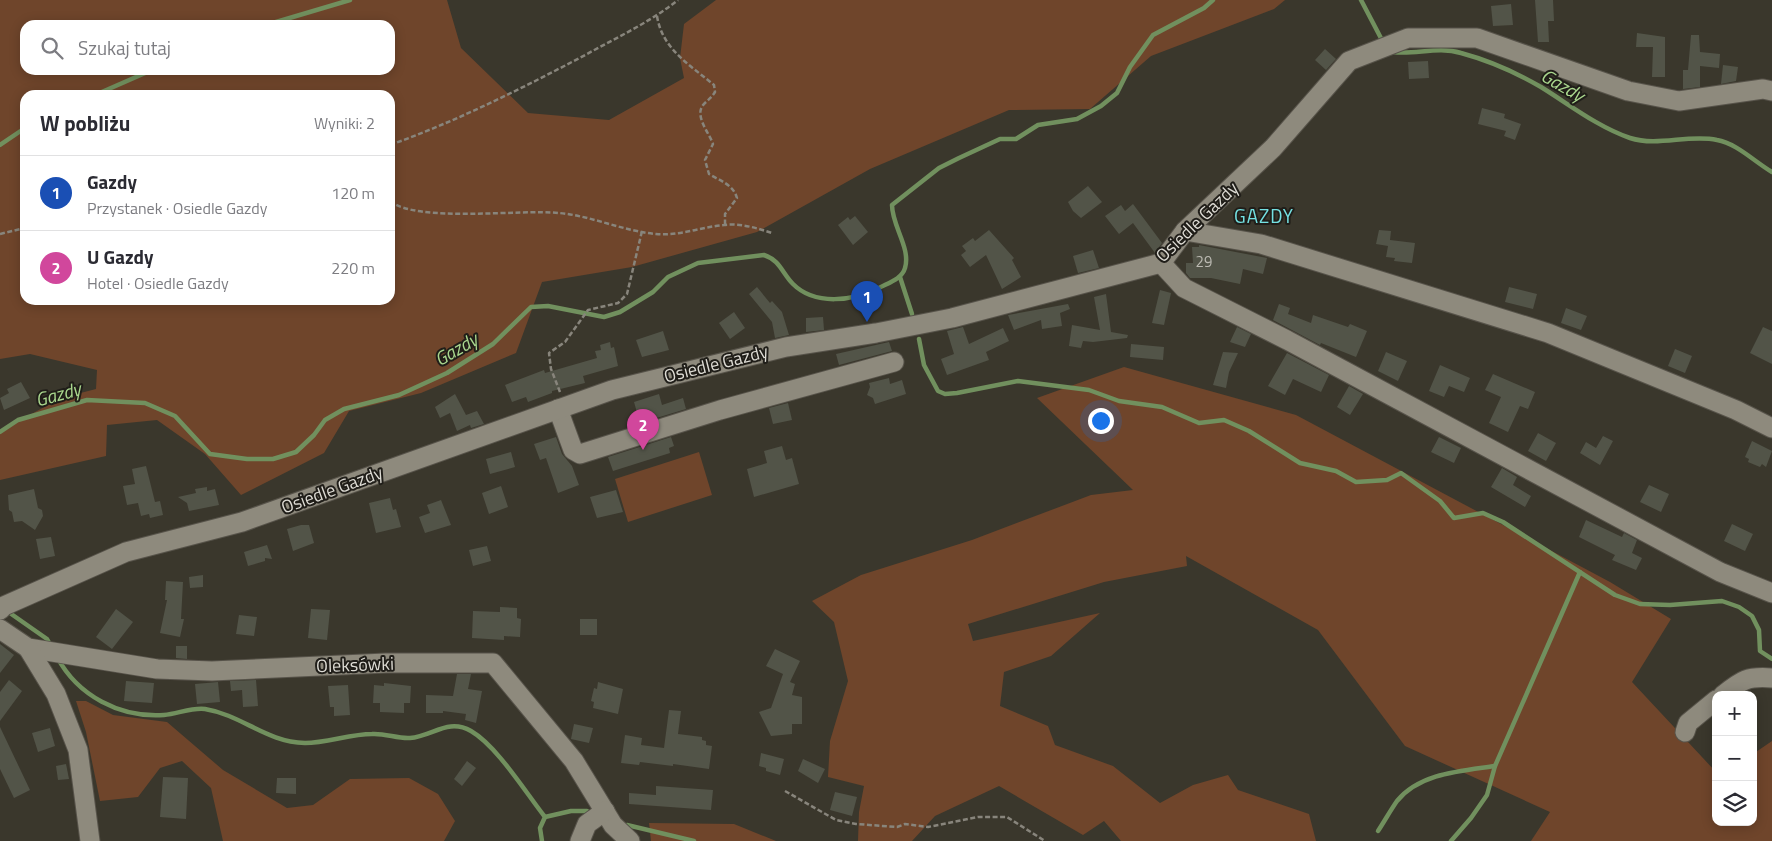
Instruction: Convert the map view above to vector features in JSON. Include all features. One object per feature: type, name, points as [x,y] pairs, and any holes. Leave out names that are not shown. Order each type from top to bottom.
[{"type":"street","name":"Osiedle Gazdy","points":[[2,608],[126,552],[242,522],[612,390],[776,349],[952,318],[1160,263],[1185,231],[1273,148],[1349,62],[1408,38],[1477,38],[1628,91],[1679,101],[1763,90],[1772,91]]},
{"type":"street","points":[[1185,231],[1262,244],[1548,333],[1736,410],[1772,428]]},
{"type":"street","points":[[1160,263],[1184,288],[1304,349],[1720,572],[1772,593]]},
{"type":"street","points":[[558,409],[572,450],[580,454],[720,410],[894,362]]},
{"type":"street","name":"Oleksówki","points":[[0,629],[28,648],[157,669],[212,671],[386,663],[493,664],[574,761],[614,825],[630,841]]},
{"type":"street","points":[[28,648],[56,694],[78,750],[90,841]]},
{"type":"street","points":[[1728,691],[1742,679],[1756,676],[1772,678]]},
{"type":"street","points":[[1685,732],[1688,723],[1712,703]]},
{"type":"street","points":[[580,841],[587,824],[605,811]]},
{"type":"path","points":[[395,143],[423,133],[502,97],[657,16],[678,0]]},
{"type":"path","points":[[657,16],[665,41],[672,50],[714,85],[715,92],[703,105],[701,117],[704,128],[710,134],[713,144],[705,160],[708,174],[728,184],[735,190],[737,198],[725,214],[725,224]]},
{"type":"path","points":[[395,203],[416,211],[444,214],[510,211],[572,214],[642,231],[676,234],[725,224],[752,226],[772,233]]},
{"type":"path","points":[[0,234],[20,229]]},
{"type":"path","points":[[558,409],[560,393],[551,369],[549,353],[565,342],[588,310],[618,303],[627,294],[642,231]]},
{"type":"path","points":[[785,791],[836,820],[856,824],[896,827],[905,824],[928,827],[978,817],[1007,818],[1045,841]]},
{"type":"shaded area","points":[[0,0],[447,0],[461,48],[528,113],[609,120],[684,78],[680,58],[684,24],[716,0],[1285,0],[1274,9],[1151,56],[1090,109],[1009,110],[870,169],[757,232],[632,267],[542,282],[516,353],[421,393],[349,411],[324,453],[241,495],[205,454],[157,420],[107,425],[106,456],[0,480],[0,431],[61,398],[96,389],[97,370],[30,354],[0,359]]},
{"type":"shaded area","points":[[1124,367],[1296,415],[1610,582],[1671,619],[1632,682],[1712,768],[1712,826],[1757,826],[1757,751],[1772,741],[1772,841],[1531,841],[1550,812],[1405,746],[1318,630],[1186,556],[1187,566],[1104,582],[968,624],[973,641],[1100,613],[1051,656],[1004,672],[1000,706],[1048,726],[1055,745],[1113,766],[1160,803],[1193,785],[1228,775],[1238,790],[1309,814],[1316,841],[1121,841],[1104,821],[1083,835],[999,786],[935,816],[912,841],[858,841],[859,812],[864,786],[828,777],[830,741],[848,681],[834,622],[812,601],[861,575],[972,540],[1091,495],[1133,490],[1037,398]]},
{"type":"shaded area","points":[[699,452],[712,495],[628,522],[615,479]]},
{"type":"shaded area","points":[[76,701],[86,701],[113,715],[167,722],[223,770],[287,808],[313,805],[350,779],[409,778],[438,794],[455,821],[444,841],[223,841],[211,788],[182,761],[160,768],[138,797],[100,801],[86,732]]},
{"type":"shaded area","points":[[649,823],[734,824],[776,841],[651,841]]},
{"type":"building","points":[[1535,0],[1553,0],[1554,21],[1548,21],[1549,42],[1538,42]]},
{"type":"building","points":[[1511,4],[1513,25],[1493,26],[1491,6]]},
{"type":"building","points":[[1637,33],[1665,37],[1665,77],[1652,77],[1653,47],[1636,47]]},
{"type":"building","points":[[1691,35],[1699,35],[1700,52],[1720,54],[1719,68],[1700,66],[1700,87],[1683,89],[1683,70],[1688,70]]},
{"type":"building","points":[[1325,49],[1336,59],[1326,70],[1315,60]]},
{"type":"building","points":[[1428,61],[1429,78],[1409,79],[1408,62]]},
{"type":"building","points":[[1723,65],[1738,67],[1736,81],[1721,84]]},
{"type":"building","points":[[1482,108],[1505,114],[1504,118],[1521,124],[1515,140],[1504,136],[1506,131],[1478,124]]},
{"type":"building","points":[[1088,186],[1102,202],[1081,218],[1073,211],[1068,202]]},
{"type":"building","points":[[1133,204],[1162,243],[1155,253],[1133,223],[1119,234],[1105,216],[1121,205],[1125,211]]},
{"type":"building","points":[[855,216],[868,232],[853,245],[838,225],[848,217],[850,220]]},
{"type":"building","points":[[989,230],[1014,258],[1012,260],[1021,277],[1002,289],[986,255],[970,267],[961,255],[966,251],[962,246],[973,238],[975,241]]},
{"type":"building","points":[[1379,230],[1391,231],[1390,240],[1415,243],[1412,263],[1394,261],[1395,258],[1386,257],[1388,246],[1376,244]]},
{"type":"building","points":[[1199,245],[1267,258],[1263,274],[1243,269],[1240,284],[1211,278],[1190,278],[1186,273],[1186,263],[1193,263],[1192,247],[1199,247]]},
{"type":"building","points":[[1093,250],[1099,268],[1078,273],[1073,256]]},
{"type":"building","points":[[757,287],[770,303],[772,301],[782,312],[789,335],[775,338],[772,322],[749,294]]},
{"type":"building","points":[[1509,287],[1537,294],[1533,309],[1505,302]]},
{"type":"building","points":[[1160,290],[1171,293],[1164,325],[1152,323]]},
{"type":"building","points":[[1106,294],[1111,332],[1128,335],[1127,338],[1093,342],[1083,341],[1081,348],[1069,346],[1072,325],[1100,330],[1094,297]]},
{"type":"building","points":[[1068,304],[1070,309],[1060,313],[1062,326],[1042,329],[1041,320],[1014,330],[1008,315]]},
{"type":"building","points":[[1279,304],[1290,308],[1288,314],[1311,323],[1313,315],[1348,327],[1350,324],[1367,331],[1356,357],[1321,343],[1320,345],[1273,320]]},
{"type":"building","points":[[1566,308],[1587,316],[1581,330],[1561,323]]},
{"type":"building","points":[[734,312],[745,328],[730,339],[719,323]]},
{"type":"building","points":[[823,317],[824,330],[806,332],[806,318]]},
{"type":"building","points":[[963,327],[969,344],[1003,328],[1009,341],[986,352],[989,360],[947,375],[941,359],[954,354],[947,331]]},
{"type":"building","points":[[1237,327],[1251,334],[1245,347],[1230,342]]},
{"type":"building","points":[[1763,327],[1772,331],[1772,364],[1750,353]]},
{"type":"building","points":[[663,331],[669,350],[642,357],[636,340]]},
{"type":"building","points":[[610,342],[611,348],[614,347],[618,366],[583,376],[585,383],[552,391],[552,393],[528,402],[526,397],[512,402],[505,385],[544,370],[545,373],[597,358],[595,351],[601,350],[600,345]]},
{"type":"building","points":[[889,342],[892,351],[839,365],[836,354]]},
{"type":"building","points":[[1131,344],[1164,347],[1163,360],[1130,357]]},
{"type":"building","points":[[1675,349],[1692,356],[1685,373],[1668,366]]},
{"type":"building","points":[[1223,352],[1238,353],[1229,372],[1226,388],[1213,385]]},
{"type":"building","points":[[1386,352],[1407,361],[1398,381],[1378,371]]},
{"type":"building","points":[[1287,353],[1329,375],[1321,392],[1293,379],[1285,395],[1268,386]]},
{"type":"building","points":[[1440,365],[1470,378],[1464,392],[1449,386],[1444,397],[1429,391]]},
{"type":"building","points":[[1493,374],[1535,392],[1528,409],[1520,406],[1508,432],[1489,423],[1501,397],[1485,390]]},
{"type":"building","points":[[889,378],[890,384],[902,380],[906,394],[875,404],[873,398],[867,395],[870,387],[869,383]]},
{"type":"building","points":[[21,382],[30,398],[4,410],[0,398],[9,393],[7,389]]},
{"type":"building","points":[[1349,386],[1363,394],[1350,415],[1337,407]]},
{"type":"building","points":[[455,394],[466,415],[477,411],[484,424],[471,428],[470,425],[457,431],[450,413],[440,418],[435,407]]},
{"type":"building","points":[[659,394],[662,405],[683,398],[686,409],[640,423],[634,402]]},
{"type":"building","points":[[788,403],[792,420],[773,424],[769,408]]},
{"type":"building","points":[[1538,433],[1556,443],[1546,461],[1528,451]]},
{"type":"building","points":[[1603,436],[1613,441],[1600,465],[1580,453],[1586,442],[1596,448]]},
{"type":"building","points":[[556,437],[562,454],[572,466],[579,485],[558,493],[546,458],[540,460],[534,444]]},
{"type":"building","points":[[671,437],[674,446],[669,448],[670,453],[613,471],[608,457]]},
{"type":"building","points":[[1439,437],[1461,448],[1454,463],[1431,452]]},
{"type":"building","points":[[1752,441],[1772,451],[1766,467],[1762,464],[1760,467],[1748,462],[1749,459],[1745,457]]},
{"type":"building","points":[[782,446],[786,460],[792,458],[799,484],[754,497],[747,469],[767,463],[764,451]]},
{"type":"building","points":[[511,452],[515,467],[490,474],[486,459]]},
{"type":"building","points":[[146,466],[155,502],[160,501],[163,515],[150,518],[149,514],[141,516],[138,503],[127,505],[123,486],[135,484],[132,469]]},
{"type":"building","points":[[1502,468],[1517,477],[1513,485],[1531,496],[1525,507],[1491,487]]},
{"type":"building","points":[[1649,485],[1669,494],[1661,512],[1640,502]]},
{"type":"building","points":[[501,486],[508,507],[489,514],[482,493]]},
{"type":"building","points":[[207,487],[207,491],[215,489],[219,505],[189,511],[187,503],[178,497],[196,493],[195,489]]},
{"type":"building","points":[[34,489],[38,508],[42,510],[43,516],[35,530],[22,521],[14,522],[12,512],[9,510],[8,495]]},
{"type":"building","points":[[616,490],[623,512],[597,518],[590,497]]},
{"type":"building","points":[[390,498],[393,510],[396,509],[401,527],[376,533],[369,503]]},
{"type":"building","points":[[441,500],[451,525],[425,533],[419,517],[430,513],[427,505]]},
{"type":"building","points":[[1586,520],[1622,537],[1624,533],[1637,540],[1632,553],[1642,558],[1636,570],[1612,560],[1615,555],[1579,537]]},
{"type":"building","points":[[1732,524],[1753,534],[1745,551],[1724,541]]},
{"type":"building","points":[[309,525],[314,543],[293,551],[287,529]]},
{"type":"building","points":[[51,537],[55,556],[40,559],[36,539]]},
{"type":"building","points":[[267,545],[272,559],[265,558],[265,561],[248,566],[244,552]]},
{"type":"building","points":[[487,546],[491,561],[473,566],[469,550]]},
{"type":"building","points":[[203,575],[203,587],[190,588],[189,577]]},
{"type":"building","points":[[166,581],[183,582],[181,619],[184,619],[180,637],[160,633],[167,600],[165,600]]},
{"type":"building","points":[[500,607],[517,608],[517,618],[521,619],[520,637],[504,636],[504,640],[472,638],[473,611],[500,612]]},
{"type":"building","points":[[116,609],[133,622],[112,649],[96,637]]},
{"type":"building","points":[[311,609],[330,610],[327,640],[308,638]]},
{"type":"building","points":[[239,615],[257,617],[254,636],[236,634]]},
{"type":"building","points":[[580,619],[597,619],[597,635],[580,635]]},
{"type":"building","points":[[0,644],[14,655],[0,673]]},
{"type":"building","points":[[176,646],[187,646],[187,659],[176,658]]},
{"type":"building","points":[[775,649],[800,661],[790,682],[795,684],[792,695],[802,697],[802,724],[792,724],[792,734],[771,736],[759,712],[771,708],[783,674],[766,666]]},
{"type":"building","points":[[457,674],[471,674],[468,689],[482,691],[476,723],[465,720],[466,714],[443,711],[443,713],[426,713],[426,695],[453,696]]},
{"type":"building","points":[[9,680],[22,691],[0,721],[0,692]]},
{"type":"building","points":[[256,680],[258,706],[243,707],[242,690],[231,691],[230,681]]},
{"type":"building","points":[[126,681],[154,683],[152,703],[124,701]]},
{"type":"building","points":[[218,682],[220,702],[197,704],[195,684]]},
{"type":"building","points":[[598,682],[623,689],[618,714],[593,708],[594,702],[591,701],[594,688],[597,689]]},
{"type":"building","points":[[384,683],[411,686],[410,703],[404,703],[404,713],[380,712],[380,703],[373,703],[374,685],[384,686]]},
{"type":"building","points":[[348,685],[350,715],[334,716],[334,707],[330,707],[328,686]]},
{"type":"building","points":[[669,710],[681,711],[678,734],[702,737],[702,740],[706,741],[706,745],[712,746],[709,769],[673,764],[673,766],[640,762],[639,765],[621,763],[625,735],[642,738],[641,745],[664,748]]},
{"type":"building","points":[[574,724],[593,728],[589,743],[571,739]]},
{"type":"building","points":[[0,727],[30,790],[14,798],[0,769]]},
{"type":"building","points":[[50,728],[55,746],[38,752],[32,733]]},
{"type":"building","points":[[761,753],[784,759],[780,775],[766,771],[766,768],[759,766]]},
{"type":"building","points":[[803,759],[825,769],[818,783],[798,771]]},
{"type":"building","points":[[467,761],[476,768],[462,786],[454,779]]},
{"type":"building","points":[[66,764],[69,779],[58,780],[56,766]]},
{"type":"building","points":[[163,777],[188,778],[186,819],[160,817]]},
{"type":"building","points":[[277,778],[296,778],[296,794],[276,793]]},
{"type":"building","points":[[656,786],[713,790],[711,810],[629,804],[629,793],[656,795]]},
{"type":"building","points":[[835,792],[857,797],[852,816],[830,810]]},
{"type":"waterway","points":[[283,20],[350,0]]},
{"type":"waterway","name":"Gazdy","points":[[0,432],[18,420],[87,400],[145,403],[175,416],[210,454],[247,459],[273,459],[296,452],[314,435],[325,420],[344,409],[399,395],[447,373],[493,344],[531,307],[548,306],[604,317],[620,312],[653,292],[668,277],[698,263],[764,255],[774,260],[793,284],[812,296],[834,299],[858,296],[898,278],[905,268],[906,253],[895,221],[892,205],[939,168],[959,158],[1000,139],[1016,139],[1038,125],[1077,119],[1101,106],[1117,93],[1130,67],[1153,35],[1204,8],[1213,0]]},
{"type":"waterway","name":"Gazdy","points":[[1361,0],[1383,42]]},
{"type":"waterway","name":"Gazdy","points":[[1393,52],[1444,50],[1471,56],[1522,77],[1595,122],[1630,138],[1651,141],[1695,138],[1717,140],[1738,149],[1772,172]]},
{"type":"waterway","points":[[106,90],[141,75]]},
{"type":"waterway","points":[[0,145],[20,131]]},
{"type":"waterway","points":[[900,277],[912,314]]},
{"type":"waterway","points":[[919,339],[924,365],[938,391],[945,394],[1018,381],[1089,390],[1119,401],[1162,407],[1199,423],[1224,420],[1249,431],[1300,463],[1336,471],[1356,482],[1387,480],[1401,473],[1440,501],[1454,518],[1483,513],[1503,522],[1615,595],[1640,604],[1670,605],[1722,601],[1739,607],[1752,616],[1759,630],[1760,651],[1772,659]]},
{"type":"waterway","points":[[1451,841],[1471,818],[1487,795],[1495,766],[1580,572]]},
{"type":"waterway","points":[[7,611],[47,639],[51,646]]},
{"type":"waterway","points":[[57,657],[76,683],[102,702],[116,708],[148,715],[164,715],[205,709],[218,712],[278,738],[291,741],[313,743],[355,735],[372,734],[410,738],[448,727],[463,727],[481,738],[491,747],[545,817],[540,828],[542,841]]},
{"type":"waterway","points":[[1378,831],[1397,801],[1417,784],[1442,775],[1495,766]]},
{"type":"waterway","points":[[545,817],[571,811],[587,811]]},
{"type":"waterway","points":[[627,825],[694,841]]},
{"type":"place","name":"Gazdy","points":[[867,322]]},
{"type":"place","name":"U Gazdy","points":[[643,450]]},
{"type":"district","name":"GAZDY","points":[[1264,216]]}]
